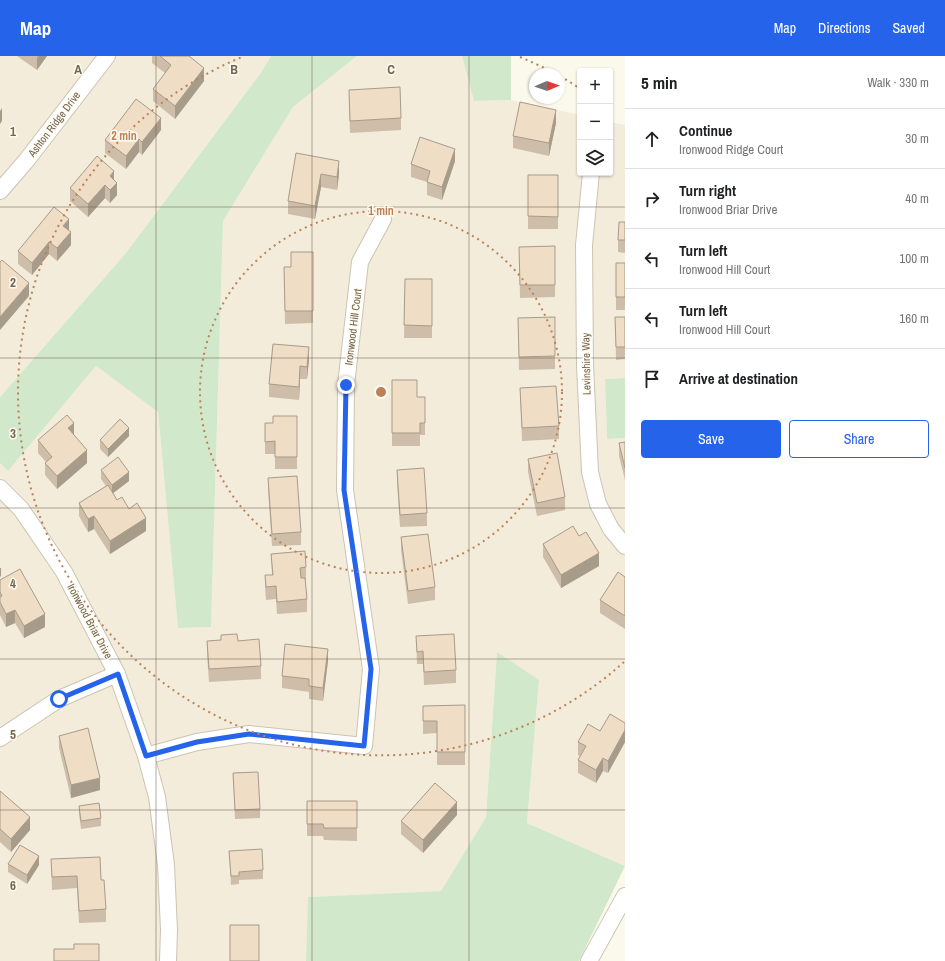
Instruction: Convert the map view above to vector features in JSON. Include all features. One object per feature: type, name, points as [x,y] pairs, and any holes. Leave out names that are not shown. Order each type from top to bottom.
[{"type":"street","name":"Ashton Ridge Drive","points":[[0,191],[26,161],[106,56]]},
{"type":"street","name":"Levinshire Way","points":[[591,176],[584,245],[585,365],[590,472],[598,504],[611,530],[625,546]]},
{"type":"street","name":"Ironwood Hill Court","points":[[146,756],[197,742],[249,734],[364,746],[371,669],[344,490],[346,385],[360,262],[383,219]]},
{"type":"street","name":"Ironwood Briar Drive","points":[[0,488],[21,510],[64,572],[118,674],[146,756],[156,797],[166,865],[169,930],[168,961]]},
{"type":"street","points":[[0,738],[59,699],[118,674]]},
{"type":"street","points":[[589,961],[625,896]]},
{"type":"shaded area","points":[[0,56],[271,56],[260,74],[126,253],[0,397]]},
{"type":"shaded area","points":[[357,56],[462,56],[474,101],[511,100],[577,114],[577,176],[613,176],[613,123],[625,125],[625,378],[605,379],[607,439],[625,438],[625,866],[527,823],[539,680],[497,653],[486,817],[441,891],[309,897],[306,961],[0,961],[0,463],[8,471],[96,366],[158,412],[178,628],[211,627],[223,221],[293,107]]},
{"type":"green space","points":[[271,56],[357,56],[293,107],[223,221],[211,627],[178,628],[158,412],[96,366],[8,471],[0,463],[0,397],[126,253],[260,74]]},
{"type":"green space","points":[[462,56],[511,56],[511,100],[474,101]]},
{"type":"green space","points":[[625,378],[625,438],[607,439],[605,379]]},
{"type":"green space","points":[[497,652],[539,680],[527,823],[625,866],[579,961],[306,961],[308,897],[441,891],[486,817]]},
{"type":"building","points":[[160,56],[189,56],[204,68],[175,106],[153,89],[171,65]]},
{"type":"building","points":[[400,87],[401,118],[350,121],[349,90]]},
{"type":"building","points":[[136,99],[161,118],[142,142],[139,139],[126,156],[105,140]]},
{"type":"building","points":[[520,102],[556,110],[549,143],[513,136]]},
{"type":"building","points":[[420,137],[455,149],[442,187],[427,182],[430,171],[411,164]]},
{"type":"building","points":[[296,153],[339,161],[337,177],[321,174],[315,206],[288,201]]},
{"type":"building","points":[[97,156],[114,171],[110,176],[117,183],[110,190],[105,185],[88,204],[70,188]]},
{"type":"building","points":[[528,175],[558,175],[558,217],[528,216]]},
{"type":"building","points":[[54,207],[69,219],[63,226],[71,232],[57,248],[49,242],[32,263],[18,251]]},
{"type":"building","points":[[619,222],[625,222],[625,240],[618,240]]},
{"type":"building","points":[[555,246],[555,285],[520,285],[519,247]]},
{"type":"building","points":[[291,252],[313,252],[313,311],[285,311],[284,267],[291,267]]},
{"type":"building","points":[[2,260],[29,283],[0,317],[0,262]]},
{"type":"building","points":[[616,263],[625,263],[625,297],[616,297]]},
{"type":"building","points":[[405,279],[432,279],[432,326],[404,325]]},
{"type":"building","points":[[555,317],[555,356],[519,357],[518,318]]},
{"type":"building","points":[[615,317],[625,317],[625,347],[616,347]]},
{"type":"building","points":[[273,344],[309,347],[307,367],[300,366],[299,387],[269,384]]},
{"type":"building","points":[[392,380],[417,380],[417,397],[425,397],[425,423],[420,423],[420,433],[392,433]]},
{"type":"building","points":[[556,386],[559,426],[522,428],[520,388]]},
{"type":"building","points":[[67,415],[74,423],[68,428],[87,450],[57,476],[45,463],[52,457],[38,440]]},
{"type":"building","points":[[273,416],[297,416],[297,457],[275,457],[275,441],[265,442],[265,423],[273,423]]},
{"type":"building","points":[[120,419],[129,428],[108,449],[100,440]]},
{"type":"building","points":[[625,442],[625,468],[619,443]]},
{"type":"building","points":[[557,453],[565,497],[537,503],[528,459]]},
{"type":"building","points":[[118,457],[129,472],[112,485],[101,470]]},
{"type":"building","points":[[424,468],[427,513],[400,515],[397,470]]},
{"type":"building","points":[[297,476],[301,532],[272,534],[268,478]]},
{"type":"building","points":[[108,485],[117,500],[122,497],[129,509],[137,503],[146,518],[110,541],[94,516],[88,519],[79,503]]},
{"type":"building","points":[[573,526],[579,536],[586,532],[599,553],[561,575],[543,544]]},
{"type":"building","points":[[428,534],[435,587],[408,591],[401,537]]},
{"type":"building","points":[[305,551],[306,567],[300,568],[301,578],[305,578],[307,599],[277,602],[276,586],[266,587],[265,575],[273,575],[271,554]]},
{"type":"building","points":[[20,569],[45,614],[24,626],[15,610],[6,614],[0,602],[0,597],[2,596],[0,592],[0,580]]},
{"type":"building","points":[[618,572],[625,577],[625,616],[600,600]]},
{"type":"building","points":[[237,634],[238,641],[259,639],[261,666],[209,669],[207,641],[221,640],[221,635]]},
{"type":"building","points":[[454,634],[456,670],[424,672],[423,651],[417,652],[416,636]]},
{"type":"building","points":[[285,644],[328,649],[323,688],[309,686],[309,679],[282,676]]},
{"type":"building","points":[[465,705],[465,752],[437,752],[437,721],[423,721],[423,706]]},
{"type":"building","points":[[610,714],[625,723],[625,730],[608,761],[603,758],[596,770],[578,760],[586,746],[578,742],[588,724],[600,731]]},
{"type":"building","points":[[88,728],[100,778],[71,785],[59,736]]},
{"type":"building","points":[[258,772],[260,809],[235,810],[233,773]]},
{"type":"building","points":[[435,783],[457,802],[423,840],[401,821]]},
{"type":"building","points":[[0,791],[30,817],[11,839],[0,829]]},
{"type":"building","points":[[307,801],[357,801],[357,828],[324,828],[323,824],[307,824]]},
{"type":"building","points":[[99,803],[101,818],[81,821],[79,806]]},
{"type":"building","points":[[20,845],[39,856],[27,875],[8,864]]},
{"type":"building","points":[[262,849],[263,870],[239,872],[239,876],[231,876],[229,851]]},
{"type":"building","points":[[100,857],[101,880],[104,880],[106,909],[79,911],[77,876],[52,877],[51,859]]},
{"type":"building","points":[[230,925],[259,925],[259,961],[230,961]]},
{"type":"building","points":[[74,944],[99,944],[99,961],[54,961],[54,949],[74,949]]},
{"type":"route","points":[[59,699],[118,674],[146,756],[197,742],[249,734],[364,746],[371,669],[344,490],[346,385]]}]
